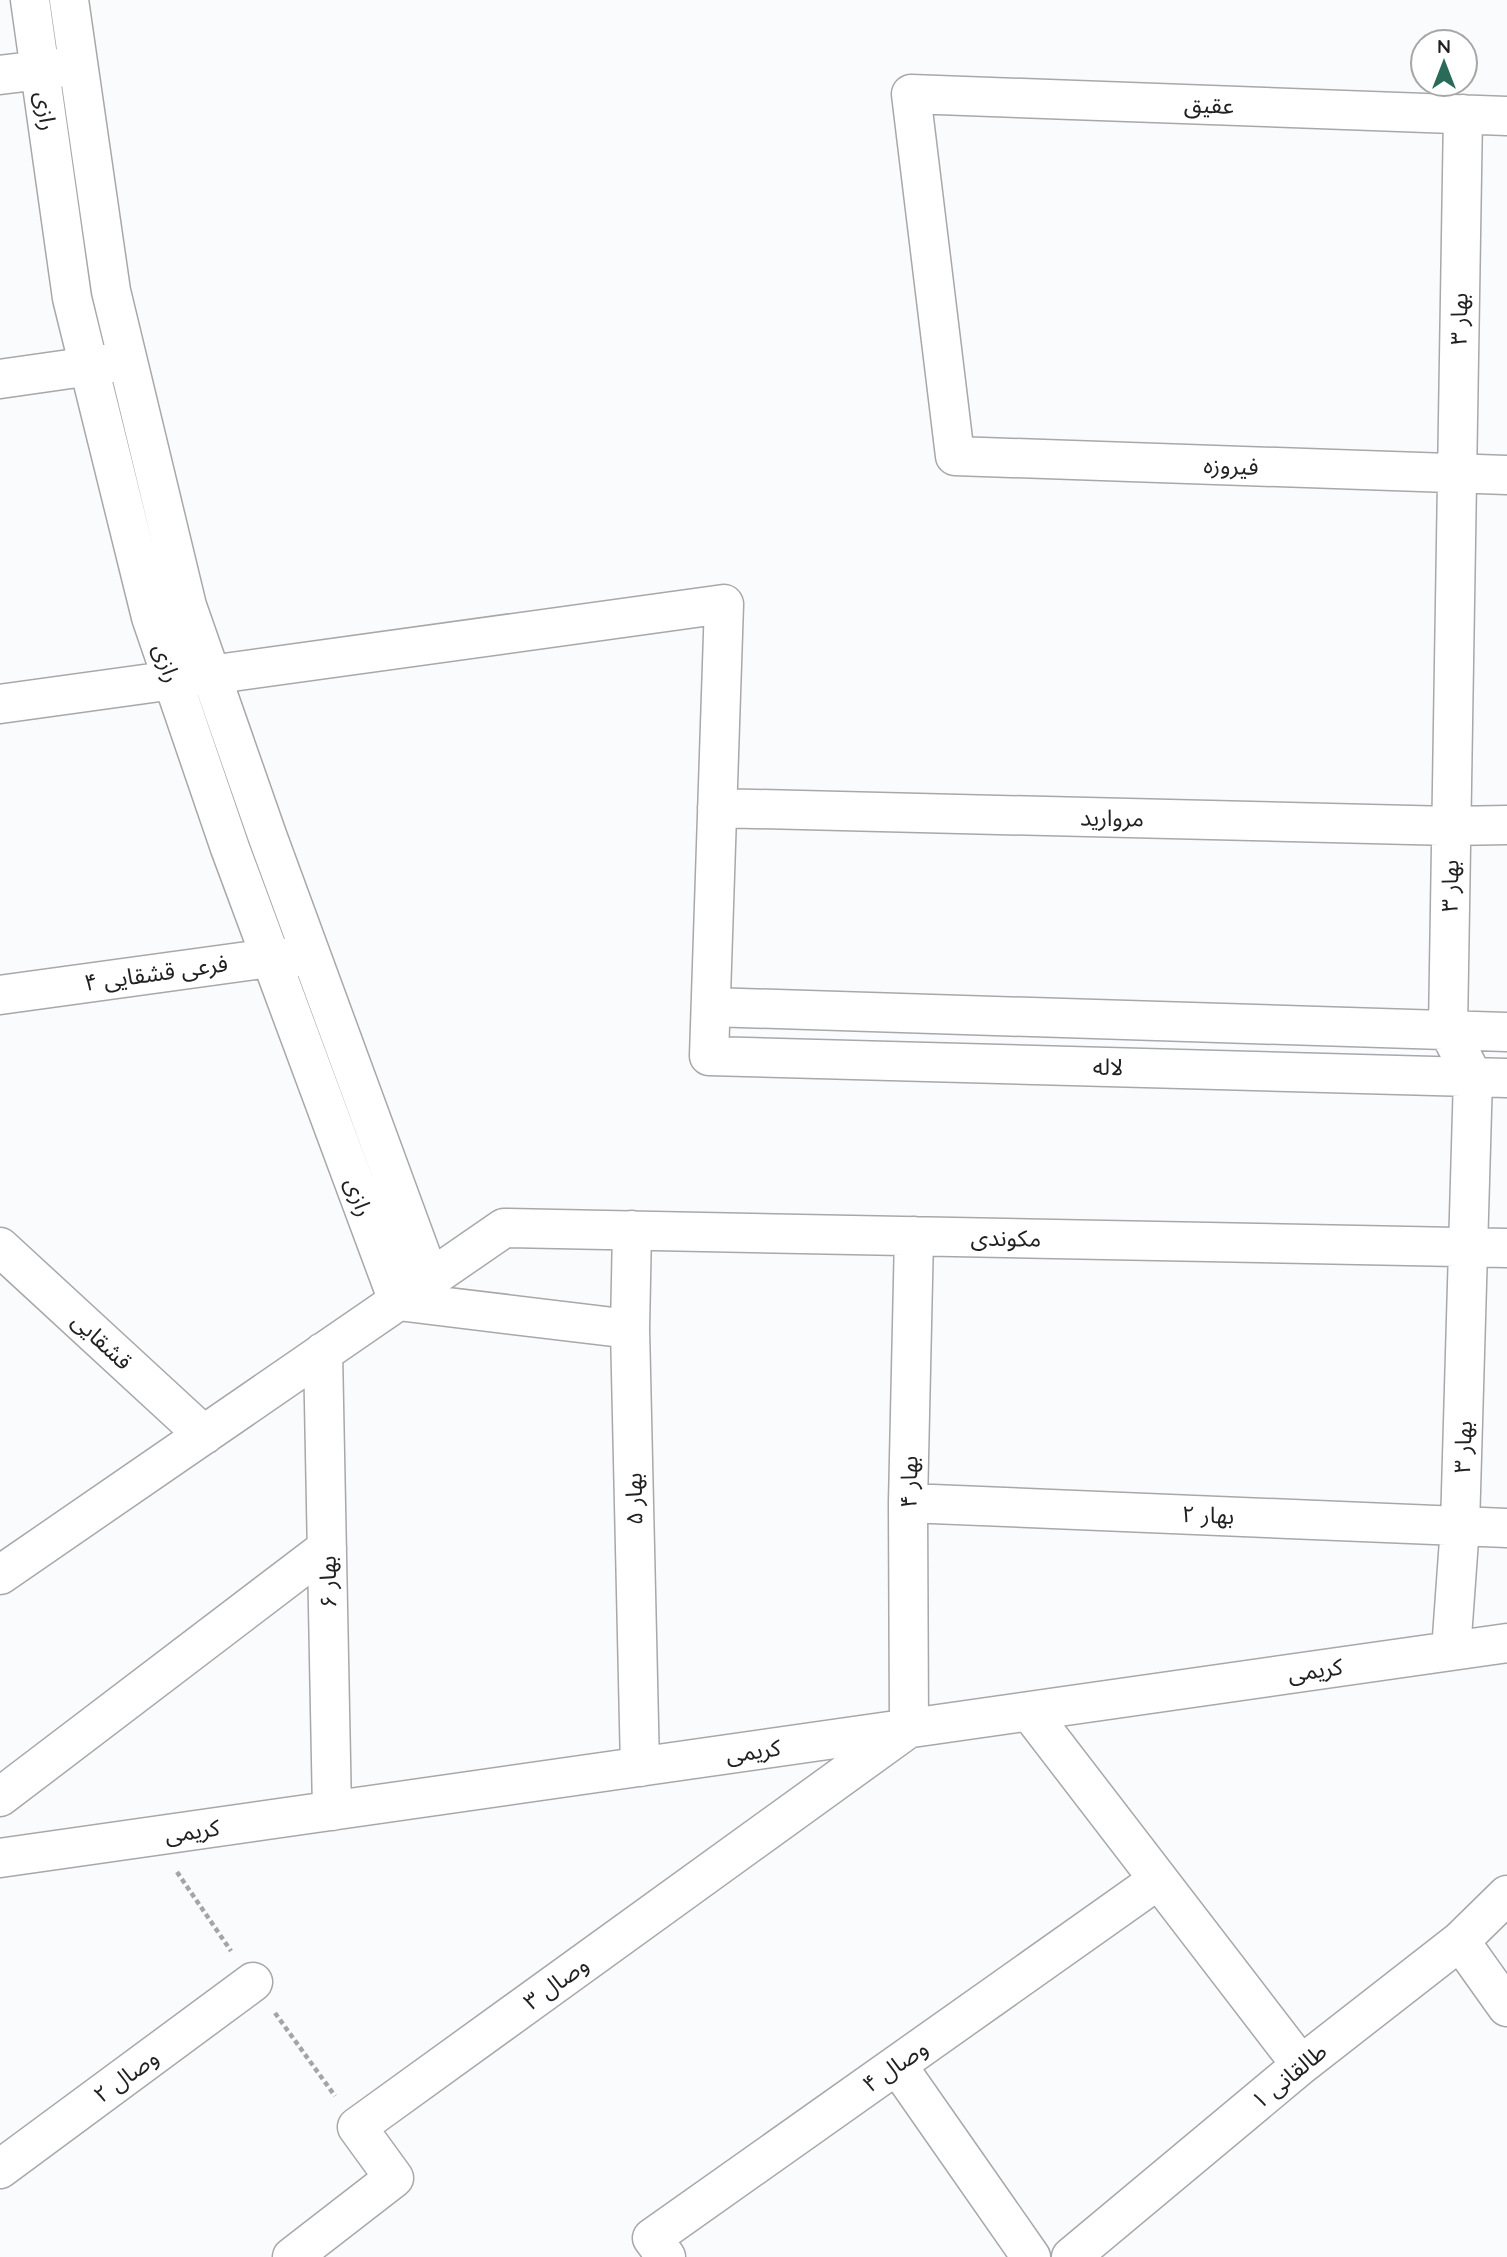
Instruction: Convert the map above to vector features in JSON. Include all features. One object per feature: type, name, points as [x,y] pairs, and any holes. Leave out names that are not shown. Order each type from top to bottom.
[{"type":"street","name":"رازی","points":[[30,0],[72,298],[151,617],[270,958],[398,1301]]},
{"type":"street","name":"رازی","points":[[69,0],[111,291],[187,606],[430,1279]]},
{"type":"street","points":[[0,75],[78,66]]},
{"type":"street","name":"عقیق","points":[[956,456],[911,94],[1507,116]]},
{"type":"street","name":"بهار ۳","points":[[1451,1651],[1460,1526],[1468,1247],[1490,1078],[1448,1030],[1462,114]]},
{"type":"street","points":[[0,379],[127,361]]},
{"type":"street","name":"فیروزه","points":[[956,456],[1507,475]]},
{"type":"street","points":[[125,512],[163,503]]},
{"type":"street","points":[[0,704],[724,604],[711,1007]]},
{"type":"street","name":"مروارید","points":[[717,808],[1451,826],[1507,825]]},
{"type":"street","name":"فرعی قشقایی ۴","points":[[0,995],[270,958],[312,958]]},
{"type":"street","name":"لاله","points":[[1490,1078],[709,1056],[711,1007],[1507,1032]]},
{"type":"street","name":"مکوندی","points":[[430,1279],[504,1228],[1507,1248]]},
{"type":"street","name":"بهار ۵","points":[[632,1230],[630,1329],[640,1767]]},
{"type":"street","name":"بهار ۴","points":[[909,1728],[908,1503],[914,1236]]},
{"type":"street","name":"قشقایی","points":[[0,1247],[204,1435]]},
{"type":"street","points":[[0,1575],[430,1279]]},
{"type":"street","points":[[398,1301],[630,1329]]},
{"type":"street","name":"بهار ۶","points":[[324,1352],[332,1811]]},
{"type":"street","name":"بهار ۲","points":[[908,1503],[1507,1528]]},
{"type":"street","points":[[0,1797],[327,1548]]},
{"type":"street","name":"کریمی","points":[[0,1858],[1507,1643]]},
{"type":"street","points":[[1029,1711],[1301,2065]]},
{"type":"street","name":"وصال ۳","points":[[292,2257],[394,2178],[357,2127],[909,1728]]},
{"type":"street","name":"وصال ۴","points":[[666,2257],[652,2238],[1158,1881]]},
{"type":"street","name":"طالقانی ۱","points":[[1071,2257],[1301,2065],[1460,1941],[1507,1895]]},
{"type":"street","points":[[1460,1941],[1507,2007]]},
{"type":"street","name":"وصال ۲","points":[[0,2169],[253,1982]]},
{"type":"street","points":[[897,2065],[1031,2257]]}]
